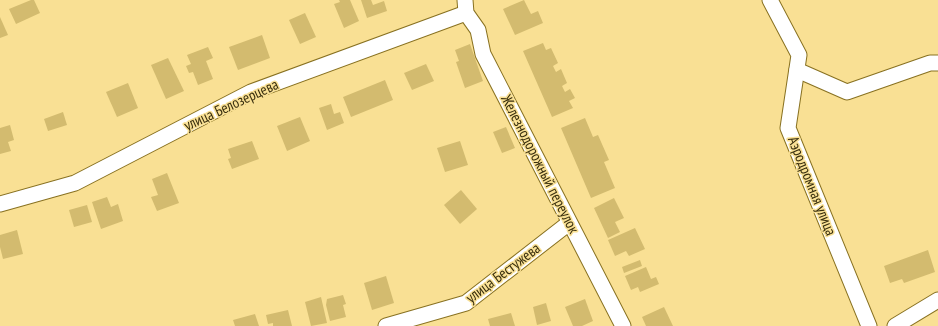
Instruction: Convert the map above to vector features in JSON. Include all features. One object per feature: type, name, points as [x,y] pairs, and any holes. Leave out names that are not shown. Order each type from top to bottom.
[{"type":"street","name":"Аэродромная улица","points":[[770,0],[799,55],[788,128],[869,326]]},
{"type":"street","name":"улица Белозерцева","points":[[0,204],[75,183],[251,92],[465,6]]},
{"type":"street","name":"Железнодорожный переулок","points":[[465,6],[478,30],[483,54],[623,326]]},
{"type":"street","points":[[797,70],[847,92],[930,63],[938,63]]},
{"type":"street","name":"улица Бестужева","points":[[386,326],[424,321],[466,303],[569,222]]},
{"type":"street","points":[[895,326],[938,300]]},
{"type":"building","points":[[34,0],[40,13],[16,24],[9,9]]},
{"type":"building","points":[[339,0],[350,0],[359,21],[344,28],[334,4],[340,2]]},
{"type":"building","points":[[361,0],[371,0],[373,5],[384,1],[387,11],[367,18]]},
{"type":"building","points":[[524,0],[531,14],[538,11],[543,23],[515,35],[503,9]]},
{"type":"building","points":[[305,13],[316,37],[300,44],[289,20]]},
{"type":"building","points":[[0,17],[8,35],[0,38]]},
{"type":"building","points":[[262,35],[270,58],[238,70],[229,47]]},
{"type":"building","points":[[543,43],[546,50],[551,48],[558,63],[553,66],[556,72],[561,69],[567,83],[562,86],[565,92],[570,89],[575,98],[569,101],[573,108],[552,117],[523,51]]},
{"type":"building","points":[[470,44],[483,81],[465,88],[456,62],[459,61],[455,50]]},
{"type":"building","points":[[208,47],[213,58],[206,61],[213,79],[198,85],[193,72],[189,73],[186,66],[191,64],[187,55]]},
{"type":"building","points":[[168,58],[184,91],[166,99],[151,65]]},
{"type":"building","points":[[426,64],[434,81],[412,90],[404,73]]},
{"type":"building","points":[[385,80],[393,100],[351,117],[343,97]]},
{"type":"building","points":[[128,83],[138,108],[117,117],[106,92]]},
{"type":"building","points":[[331,104],[334,114],[340,112],[344,123],[327,130],[319,108]]},
{"type":"building","points":[[63,112],[67,125],[48,131],[44,119]]},
{"type":"building","points":[[300,117],[310,141],[287,151],[277,126]]},
{"type":"building","points":[[585,118],[593,137],[598,135],[609,160],[604,162],[615,188],[591,198],[561,128]]},
{"type":"building","points":[[10,125],[14,140],[8,142],[11,151],[0,154],[0,128]]},
{"type":"building","points":[[506,127],[515,148],[502,153],[493,132]]},
{"type":"building","points":[[252,141],[259,159],[232,169],[228,159],[231,158],[228,149]]},
{"type":"building","points":[[460,141],[468,165],[445,172],[437,148]]},
{"type":"building","points":[[167,173],[179,203],[157,211],[151,197],[158,195],[152,179]]},
{"type":"building","points":[[461,190],[477,209],[460,224],[444,205]]},
{"type":"building","points":[[107,197],[111,207],[118,204],[123,221],[101,229],[92,202]]},
{"type":"building","points":[[614,198],[624,218],[615,222],[620,232],[608,238],[594,208]]},
{"type":"building","points":[[87,205],[92,222],[74,227],[69,210]]},
{"type":"building","points":[[635,228],[645,249],[629,256],[626,251],[615,256],[608,240]]},
{"type":"building","points":[[17,230],[23,254],[3,259],[0,247],[0,235]]},
{"type":"building","points":[[928,250],[935,272],[904,283],[902,279],[890,283],[884,266]]},
{"type":"building","points":[[640,260],[642,266],[624,273],[622,267]]},
{"type":"building","points":[[646,267],[651,279],[656,277],[659,284],[640,292],[638,287],[631,290],[625,276]]},
{"type":"building","points":[[386,276],[394,303],[372,310],[364,283]]},
{"type":"building","points":[[343,295],[346,304],[343,305],[346,317],[330,321],[326,305],[327,299]]},
{"type":"building","points":[[321,297],[327,323],[311,326],[305,302]]},
{"type":"building","points":[[585,299],[593,321],[582,326],[573,326],[565,307]]},
{"type":"building","points":[[546,303],[551,321],[537,325],[533,307]]},
{"type":"building","points":[[664,307],[673,326],[646,326],[642,317]]},
{"type":"building","points":[[288,310],[292,326],[273,326],[273,323],[268,324],[266,315]]},
{"type":"building","points":[[511,313],[515,326],[490,326],[488,319]]},
{"type":"building","points":[[255,314],[259,326],[235,326],[233,320]]}]
